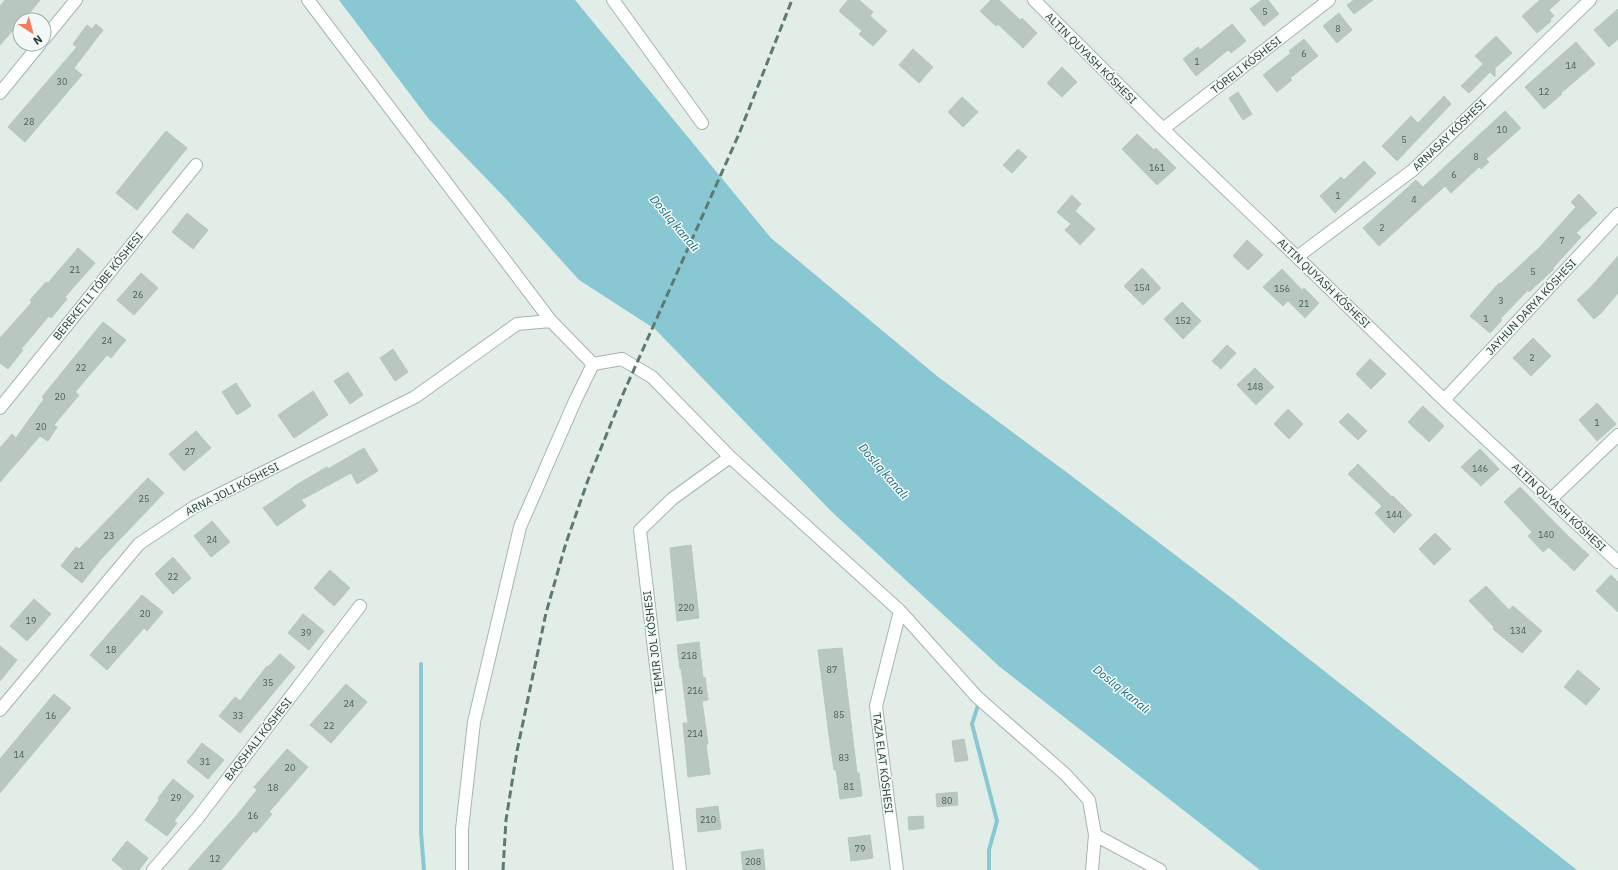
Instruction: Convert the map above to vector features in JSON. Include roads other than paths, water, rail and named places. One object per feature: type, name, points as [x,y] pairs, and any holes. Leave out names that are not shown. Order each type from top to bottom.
[{"type":"street","points":[[52,29],[76,0]]},
{"type":"street","points":[[308,0],[551,321],[594,364]]},
{"type":"street","points":[[614,0],[702,122]]},
{"type":"street","name":"TÓRELI KÓSHESI","points":[[1163,129],[1329,0]]},
{"type":"street","name":"ARNASAY KÓSHESI","points":[[1297,257],[1413,170],[1590,0]]},
{"type":"street","points":[[1038,1],[1163,129],[1444,400],[1618,562]]},
{"type":"street","points":[[0,93],[33,52]]},
{"type":"street","name":"BEREKETLI TÓBE KÓSHESI","points":[[0,408],[196,164]]},
{"type":"street","name":"JAYHUN DARYA KÓSHESI","points":[[1444,400],[1618,214]]},
{"type":"street","points":[[0,710],[139,544],[194,507],[415,397],[517,324],[551,321]]},
{"type":"street","points":[[594,364],[622,358],[652,377],[730,457],[900,611],[977,697],[1066,774],[1089,800],[1095,835],[1092,870]]},
{"type":"street","points":[[462,870],[462,829],[474,722],[520,527],[575,401],[594,364]]},
{"type":"street","points":[[1551,499],[1618,435]]},
{"type":"street","name":"TEMIR JOL KÓSHESI","points":[[680,870],[640,530],[672,499],[730,457]]},
{"type":"street","points":[[153,870],[197,819],[360,606]]},
{"type":"street","name":"TAZA ELAT KÓSHESI","points":[[896,870],[876,706],[900,611]]},
{"type":"street","points":[[1095,835],[1160,870]]},
{"type":"water","name":"Doslıq kanalı","points":[[339,0],[575,0],[771,238],[937,376],[1233,599],[1577,870],[1260,870],[1000,667],[832,512],[655,329],[579,280],[506,199],[428,118]]},
{"type":"waterway","points":[[421,664],[421,832],[424,870]]},
{"type":"waterway","points":[[979,702],[972,724],[997,821],[989,850],[989,870]]},
{"type":"railway","points":[[503,870],[506,820],[517,751],[546,613],[566,543],[588,480],[623,394],[739,134],[792,0]]}]
